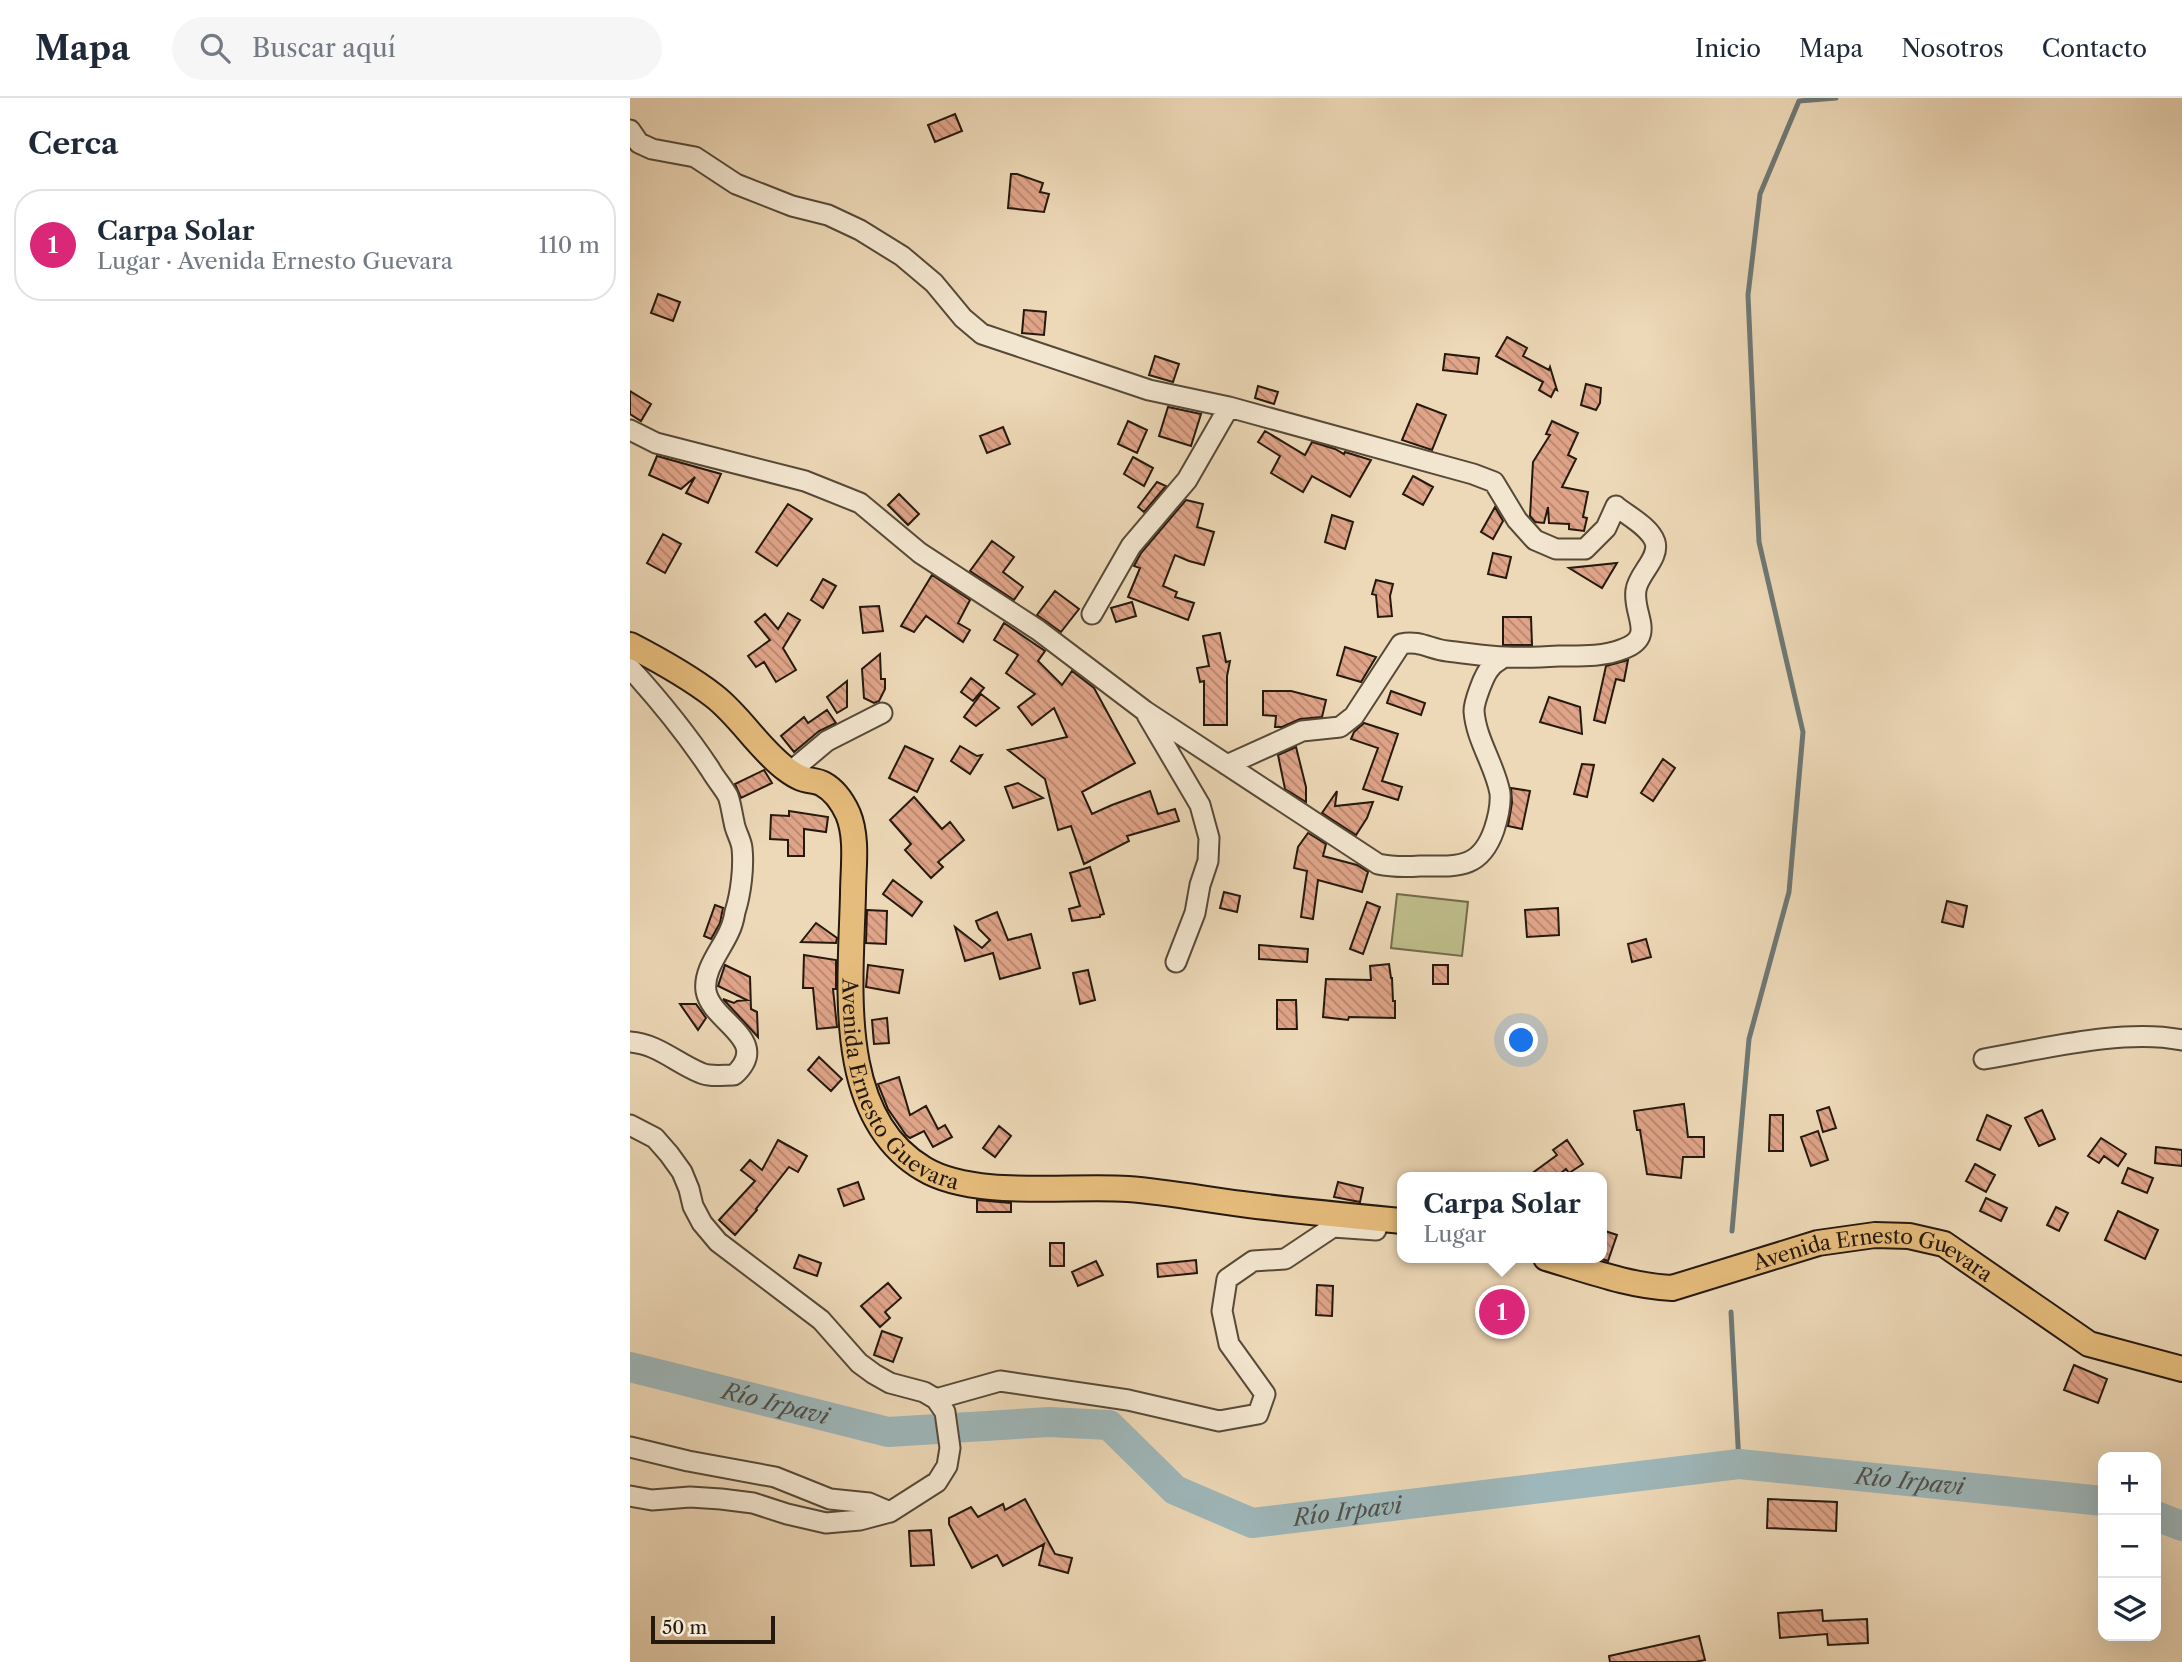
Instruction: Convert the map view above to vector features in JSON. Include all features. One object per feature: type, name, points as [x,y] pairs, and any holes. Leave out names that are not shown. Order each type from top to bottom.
[{"type":"main road","name":"Avenida Ernesto Guevara","points":[[630,645],[671,667],[714,696],[743,723],[763,750],[790,772],[801,779],[822,783],[840,798],[849,817],[854,845],[850,1006],[854,1053],[870,1105],[890,1142],[925,1169],[964,1185],[1128,1189],[1302,1212],[1397,1221]]},
{"type":"main road","name":"Avenida Ernesto Guevara","points":[[1563,1263],[1606,1276],[1672,1288],[1818,1243],[1875,1235],[1909,1236],[1944,1244],[2089,1344],[2182,1369]]},
{"type":"street","points":[[630,130],[639,143],[652,149],[695,158],[736,184],[792,206],[828,215],[860,230],[902,256],[934,283],[963,318],[982,334],[1149,390],[1229,407],[1494,482],[1517,520],[1535,540],[1556,549],[1585,549],[1606,528],[1616,506],[1650,533],[1656,553],[1637,580],[1635,600],[1642,626],[1641,634],[1633,645],[1595,656],[1504,657],[1441,651],[1412,642],[1401,644],[1354,716],[1340,727],[1302,731],[1227,765]]},
{"type":"street","points":[[1092,614],[1131,547],[1187,480],[1229,407]]},
{"type":"street","points":[[630,430],[656,443],[805,481],[860,503],[920,553],[1038,630],[1145,711],[1378,864],[1390,867],[1454,866],[1469,862],[1480,855],[1488,845],[1499,813],[1500,796],[1474,709],[1483,679],[1491,667],[1504,657]]},
{"type":"street","points":[[630,668],[697,750],[727,796],[736,834],[742,846],[737,908],[708,976],[706,992],[713,1005],[741,1037],[746,1052],[744,1066],[734,1075],[703,1074],[663,1051],[630,1042]]},
{"type":"street","points":[[1145,711],[1200,805],[1209,838],[1208,861],[1195,913],[1176,962]]},
{"type":"street","points":[[790,772],[827,741],[882,713]]},
{"type":"street","points":[[1984,1059],[2118,1037],[2182,1040]]},
{"type":"street","points":[[630,1125],[655,1138],[682,1172],[690,1189],[693,1206],[702,1223],[718,1242],[821,1320],[859,1363],[890,1383],[924,1392],[940,1405],[950,1448],[947,1466],[937,1482],[890,1512],[860,1520],[826,1523],[753,1503],[690,1497],[652,1500],[630,1496]]},
{"type":"street","points":[[940,1405],[1000,1381],[1128,1400],[1219,1420],[1258,1415],[1265,1394],[1229,1344],[1222,1311],[1227,1279],[1253,1261],[1285,1259],[1332,1227],[1397,1232]]},
{"type":"street","points":[[630,1447],[775,1477],[830,1499],[869,1503],[890,1512]]},
{"type":"shaded area","points":[[1397,894],[1468,902],[1462,956],[1391,948]]},
{"type":"building","points":[[955,114],[962,131],[935,142],[928,125]]},
{"type":"building","points":[[1011,174],[1043,183],[1040,192],[1049,194],[1044,212],[1008,208]]},
{"type":"building","points":[[658,294],[680,302],[673,321],[651,313]]},
{"type":"building","points":[[1024,310],[1046,312],[1044,335],[1022,333]]},
{"type":"building","points":[[1507,337],[1527,348],[1523,356],[1549,370],[1550,367],[1557,390],[1555,389],[1551,397],[1539,390],[1543,382],[1496,356]]},
{"type":"building","points":[[1445,354],[1479,358],[1477,374],[1443,370]]},
{"type":"building","points":[[1155,356],[1179,364],[1173,382],[1149,375]]},
{"type":"building","points":[[1586,384],[1601,388],[1600,403],[1596,410],[1581,405]]},
{"type":"building","points":[[1258,386],[1278,392],[1274,404],[1255,398]]},
{"type":"building","points":[[630,391],[651,404],[641,421],[630,414]]},
{"type":"building","points":[[1417,404],[1446,415],[1432,450],[1402,440]]},
{"type":"building","points":[[1168,407],[1201,414],[1191,446],[1159,436]]},
{"type":"building","points":[[1128,421],[1147,430],[1137,453],[1118,444]]},
{"type":"building","points":[[1552,421],[1578,433],[1568,455],[1576,459],[1562,487],[1588,492],[1583,517],[1587,518],[1584,531],[1569,529],[1569,524],[1549,523],[1548,507],[1544,523],[1535,522],[1530,516],[1533,462],[1550,435],[1546,434]]},
{"type":"building","points":[[1003,427],[1010,444],[987,453],[980,436]]},
{"type":"building","points":[[1265,431],[1305,455],[1312,442],[1344,454],[1345,452],[1371,460],[1350,497],[1312,476],[1303,492],[1271,473],[1280,456],[1258,442]]},
{"type":"building","points":[[657,456],[721,474],[708,503],[686,493],[695,477],[681,489],[649,475]]},
{"type":"building","points":[[1133,457],[1153,468],[1144,486],[1124,474]]},
{"type":"building","points":[[1413,476],[1433,487],[1423,505],[1403,494]]},
{"type":"building","points":[[1157,482],[1166,486],[1144,512],[1138,507]]},
{"type":"building","points":[[899,494],[919,514],[908,525],[888,505]]},
{"type":"building","points":[[1186,500],[1203,504],[1197,527],[1214,532],[1204,565],[1175,555],[1163,586],[1177,592],[1175,597],[1194,603],[1188,620],[1128,597],[1140,568],[1134,566],[1141,553]]},
{"type":"building","points":[[788,504],[812,519],[777,566],[756,552]]},
{"type":"building","points":[[1495,507],[1503,521],[1493,539],[1481,532]]},
{"type":"building","points":[[1332,515],[1353,522],[1345,549],[1325,542]]},
{"type":"building","points":[[663,534],[681,544],[665,573],[647,563]]},
{"type":"building","points":[[992,541],[1014,557],[1003,572],[1023,587],[1014,600],[970,571]]},
{"type":"building","points":[[1493,553],[1511,557],[1506,578],[1488,574]]},
{"type":"building","points":[[1617,563],[1602,588],[1569,568]]},
{"type":"building","points":[[932,575],[970,600],[958,623],[970,630],[963,642],[926,616],[914,632],[901,626]]},
{"type":"building","points":[[823,579],[836,586],[823,608],[811,600]]},
{"type":"building","points":[[1376,580],[1393,584],[1390,596],[1392,616],[1378,617],[1376,595],[1372,594]]},
{"type":"building","points":[[1055,591],[1079,609],[1061,632],[1037,615]]},
{"type":"building","points":[[1132,602],[1136,616],[1116,622],[1111,608]]},
{"type":"building","points":[[879,606],[883,631],[863,633],[860,607]]},
{"type":"building","points":[[788,613],[800,620],[783,648],[796,670],[776,682],[764,662],[756,667],[748,656],[770,640],[755,622],[765,614],[778,629]]},
{"type":"building","points":[[1503,617],[1531,617],[1532,645],[1503,645]]},
{"type":"building","points":[[1004,623],[1045,651],[1038,661],[1062,685],[1072,671],[1094,688],[1135,763],[1082,792],[1092,814],[1150,791],[1158,814],[1175,809],[1179,821],[1127,836],[1129,841],[1084,864],[1071,826],[1058,830],[1045,779],[1008,750],[1067,737],[1054,708],[1032,725],[1018,707],[1035,694],[1006,673],[1018,655],[994,640]]},
{"type":"building","points":[[1220,633],[1226,662],[1230,661],[1227,676],[1227,725],[1204,725],[1204,681],[1200,682],[1197,668],[1209,666],[1203,636]]},
{"type":"building","points":[[1345,647],[1376,657],[1361,682],[1337,675]]},
{"type":"building","points":[[880,654],[881,679],[885,679],[885,689],[879,701],[874,703],[864,698],[862,669]]},
{"type":"building","points":[[1628,660],[1624,681],[1616,679],[1605,723],[1594,720],[1606,666]]},
{"type":"building","points":[[971,678],[984,688],[973,701],[961,692]]},
{"type":"building","points":[[847,681],[847,707],[837,713],[827,697]]},
{"type":"building","points":[[1263,691],[1291,691],[1326,700],[1322,717],[1300,719],[1282,727],[1275,727],[1276,716],[1263,715]]},
{"type":"building","points":[[1391,691],[1425,703],[1421,715],[1387,703]]},
{"type":"building","points":[[981,694],[999,708],[976,726],[964,717]]},
{"type":"building","points":[[1549,697],[1580,707],[1582,734],[1540,722]]},
{"type":"building","points":[[827,710],[836,723],[819,731],[794,752],[781,736],[804,717],[808,723]]},
{"type":"building","points":[[1364,723],[1398,734],[1382,781],[1402,787],[1398,800],[1363,789],[1378,748],[1351,739]]},
{"type":"building","points":[[905,746],[933,759],[917,792],[889,778]]},
{"type":"building","points":[[960,746],[977,756],[982,755],[970,774],[951,761]]},
{"type":"building","points":[[1296,747],[1306,787],[1306,802],[1285,789],[1278,755]]},
{"type":"building","points":[[1663,759],[1675,768],[1653,801],[1641,793]]},
{"type":"building","points":[[1582,764],[1594,765],[1587,797],[1574,794]]},
{"type":"building","points":[[764,770],[772,783],[741,798],[735,784]]},
{"type":"building","points":[[1018,783],[1043,798],[1013,808],[1005,787]]},
{"type":"building","points":[[1511,788],[1530,791],[1522,829],[1508,826],[1512,803]]},
{"type":"building","points":[[1337,791],[1335,806],[1373,802],[1356,835],[1322,813]]},
{"type":"building","points":[[914,797],[942,829],[950,822],[964,840],[938,862],[943,867],[931,878],[905,850],[911,844],[890,820]]},
{"type":"building","points":[[789,811],[828,817],[826,832],[804,829],[804,856],[788,856],[788,840],[770,839],[771,815],[789,816]]},
{"type":"building","points":[[1308,833],[1326,844],[1323,856],[1357,865],[1368,872],[1362,892],[1318,880],[1313,919],[1301,917],[1307,871],[1294,868],[1298,847]]},
{"type":"building","points":[[1090,867],[1104,914],[1072,921],[1069,909],[1080,906],[1070,873]]},
{"type":"building","points":[[893,880],[922,902],[912,916],[883,894]]},
{"type":"building","points":[[1224,892],[1240,896],[1237,912],[1220,908]]},
{"type":"building","points":[[1947,901],[1967,906],[1963,927],[1942,922]]},
{"type":"building","points":[[1367,902],[1380,907],[1363,954],[1350,949]]},
{"type":"building","points":[[715,905],[723,908],[720,923],[711,939],[704,936]]},
{"type":"building","points":[[1558,908],[1559,935],[1527,937],[1525,910]]},
{"type":"building","points":[[867,910],[887,911],[886,944],[866,943]]},
{"type":"building","points":[[997,912],[1008,940],[1031,934],[1040,968],[1000,979],[993,953],[965,961],[955,927],[982,948],[990,940],[979,929],[976,921]]},
{"type":"building","points":[[816,923],[837,938],[836,943],[801,942]]},
{"type":"building","points":[[1646,939],[1651,957],[1632,962],[1628,944]]},
{"type":"building","points":[[1259,945],[1308,949],[1307,962],[1259,959]]},
{"type":"building","points":[[804,955],[836,960],[836,989],[833,989],[837,1027],[817,1029],[813,988],[803,988]]},
{"type":"building","points":[[1389,964],[1395,1018],[1349,1017],[1348,1020],[1323,1017],[1326,979],[1371,980],[1370,966]]},
{"type":"building","points":[[725,965],[750,977],[751,1009],[757,1012],[758,1037],[723,999],[734,1003],[747,1000],[718,986]]},
{"type":"building","points":[[868,965],[903,970],[899,993],[866,987]]},
{"type":"building","points":[[1433,965],[1448,965],[1448,984],[1433,984]]},
{"type":"building","points":[[1088,970],[1095,1000],[1080,1004],[1073,973]]},
{"type":"building","points":[[1277,1000],[1296,1000],[1297,1029],[1277,1029]]},
{"type":"building","points":[[680,1004],[696,1004],[706,1018],[698,1030]]},
{"type":"building","points":[[887,1018],[889,1043],[874,1044],[872,1020]]},
{"type":"building","points":[[819,1057],[842,1079],[831,1091],[808,1070]]},
{"type":"building","points":[[899,1077],[910,1115],[926,1106],[938,1129],[945,1125],[952,1137],[933,1147],[924,1131],[910,1138],[906,1135],[888,1109],[878,1084]]},
{"type":"building","points":[[1684,1104],[1688,1137],[1704,1137],[1704,1157],[1683,1157],[1681,1178],[1647,1174],[1634,1111]]},
{"type":"building","points":[[1829,1107],[1836,1128],[1823,1132],[1817,1111]]},
{"type":"building","points":[[2042,1110],[2055,1139],[2039,1146],[2025,1118]]},
{"type":"building","points":[[1770,1115],[1783,1115],[1783,1151],[1769,1151]]},
{"type":"building","points":[[1987,1115],[2011,1126],[2000,1150],[1977,1140]]},
{"type":"building","points":[[999,1126],[1011,1136],[995,1157],[983,1148]]},
{"type":"building","points":[[1818,1131],[1828,1160],[1811,1166],[1801,1137]]},
{"type":"building","points":[[2101,1138],[2126,1154],[2118,1166],[2104,1156],[2099,1163],[2088,1156]]},
{"type":"building","points":[[778,1140],[807,1156],[798,1172],[789,1167],[735,1235],[719,1220],[755,1181],[741,1170],[750,1160],[762,1170]]},
{"type":"building","points":[[1567,1140],[1583,1164],[1571,1172],[1566,1169],[1562,1172],[1534,1172],[1557,1155],[1553,1150]]},
{"type":"building","points":[[2156,1147],[2182,1150],[2182,1166],[2155,1163]]},
{"type":"building","points":[[1975,1164],[1995,1175],[1986,1192],[1966,1181]]},
{"type":"building","points":[[2128,1168],[2153,1178],[2147,1193],[2122,1183]]},
{"type":"building","points":[[858,1182],[864,1199],[844,1206],[838,1189]]},
{"type":"building","points":[[1338,1182],[1363,1188],[1360,1202],[1334,1197]]},
{"type":"building","points":[[1986,1198],[2007,1208],[2001,1221],[1980,1211]]},
{"type":"building","points":[[977,1200],[1011,1203],[1011,1212],[977,1212]]},
{"type":"building","points":[[2056,1207],[2068,1213],[2059,1231],[2047,1225]]},
{"type":"building","points":[[2118,1211],[2158,1230],[2145,1259],[2105,1240]]},
{"type":"building","points":[[1607,1232],[1617,1235],[1607,1261]]},
{"type":"building","points":[[1050,1243],[1064,1243],[1064,1266],[1050,1266]]},
{"type":"building","points":[[799,1255],[821,1263],[817,1276],[794,1268]]},
{"type":"building","points":[[1196,1260],[1197,1273],[1158,1277],[1157,1264]]},
{"type":"building","points":[[1096,1261],[1103,1275],[1078,1286],[1072,1272]]},
{"type":"building","points":[[888,1283],[901,1298],[885,1312],[890,1318],[880,1327],[861,1306]]},
{"type":"building","points":[[1317,1285],[1333,1286],[1332,1316],[1316,1315]]},
{"type":"building","points":[[1498,1296],[1514,1301],[1506,1328],[1489,1323]]},
{"type":"building","points":[[882,1331],[902,1338],[893,1362],[874,1355]]},
{"type":"building","points":[[2074,1365],[2107,1379],[2098,1403],[2064,1390]]},
{"type":"building","points":[[1025,1499],[1055,1554],[1072,1558],[1068,1573],[1039,1565],[1044,1544],[1003,1566],[997,1555],[972,1568],[949,1524],[949,1518],[971,1507],[978,1517],[1003,1504],[1005,1510]]},
{"type":"building","points":[[1768,1499],[1837,1502],[1836,1531],[1767,1528]]},
{"type":"building","points":[[931,1530],[934,1565],[911,1566],[909,1531]]},
{"type":"building","points":[[1822,1610],[1823,1621],[1867,1619],[1868,1643],[1828,1645],[1827,1634],[1780,1638],[1778,1613]]},
{"type":"building","points":[[1699,1636],[1705,1660],[1610,1662],[1609,1656]]},
{"type":"waterway","points":[[1732,1231],[1749,1039],[1789,892],[1803,732],[1759,542],[1748,295],[1760,194],[1799,101],[1836,98]]},
{"type":"waterway","points":[[1731,1312],[1739,1464]]},
{"type":"waterway","name":"Río Irpavi","points":[[630,1367],[888,1432],[1049,1422],[1109,1425],[1175,1490],[1252,1523],[1739,1464],[2098,1500]]},
{"type":"waterway","name":"Río Irpavi","points":[[2161,1518],[2182,1526]]},
{"type":"place","name":"Carpa Solar","points":[[1502,1312]]}]
